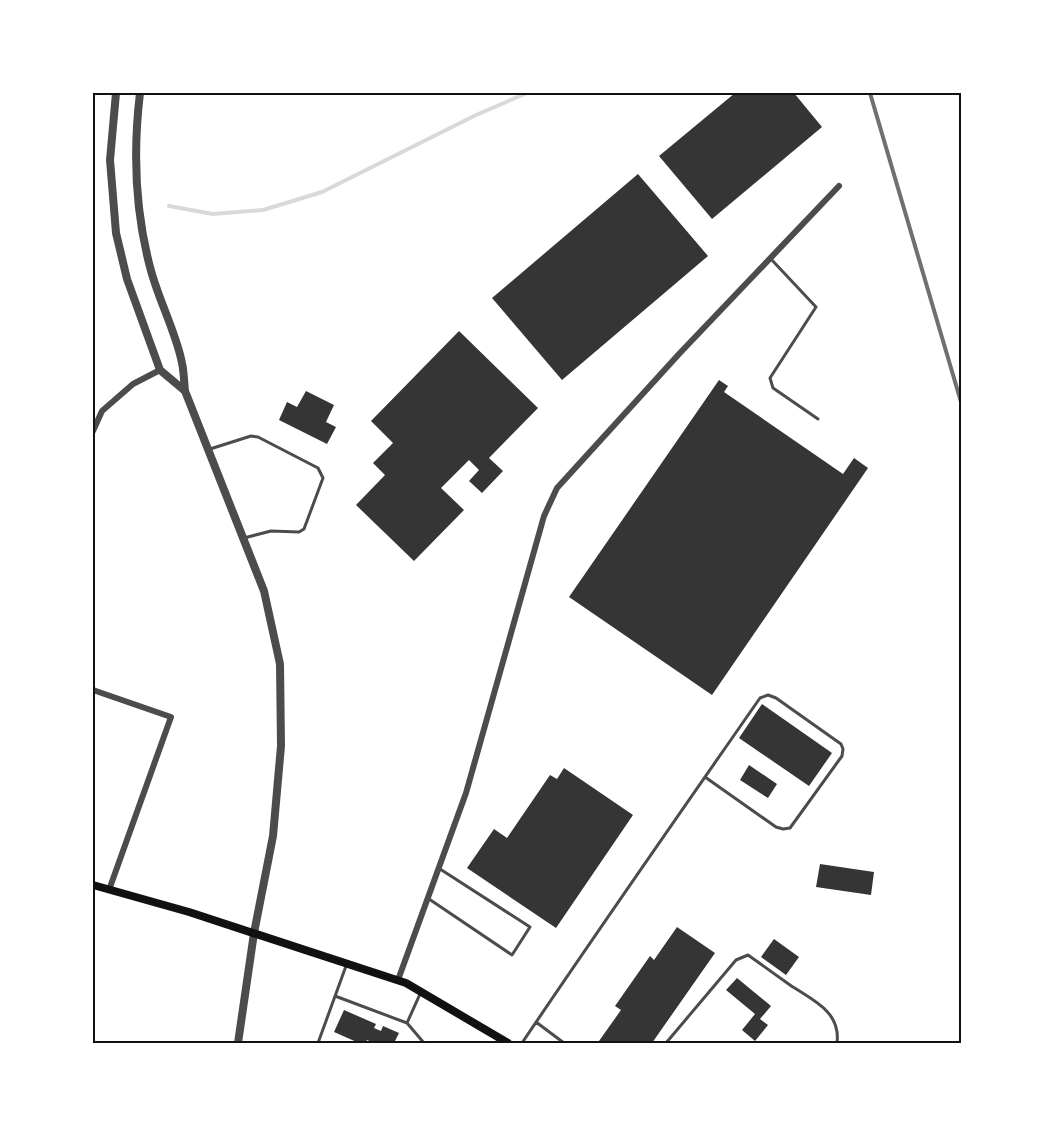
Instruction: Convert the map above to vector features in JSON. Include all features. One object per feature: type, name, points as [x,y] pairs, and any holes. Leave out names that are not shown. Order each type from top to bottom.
[{"type":"main road","points":[[93,885],[189,912],[398,980],[508,1043]]},
{"type":"street","points":[[116,93],[110,160],[116,233],[127,279],[160,370],[184,391]]},
{"type":"street","points":[[140,93],[136,128],[136,181],[140,218],[150,267],[182,362],[184,391],[264,591],[280,664],[280,757],[273,836],[254,933],[238,1043]]},
{"type":"street","points":[[398,980],[466,793],[544,516],[557,488],[679,354],[839,186]]},
{"type":"street","points":[[93,430],[102,411],[133,384],[160,370]]},
{"type":"street","points":[[93,690],[171,717],[109,890]]},
{"type":"lane","points":[[770,258],[816,307],[770,378],[773,388],[818,419]]},
{"type":"lane","points":[[209,450],[250,436],[258,437],[318,468],[321,472],[323,478],[304,529],[299,532],[271,531],[244,538]]},
{"type":"lane","points":[[522,1043],[705,777],[760,698],[768,695],[776,698],[841,744],[843,749],[842,756],[790,828],[776,827],[705,777]]},
{"type":"lane","points":[[428,898],[512,955],[530,927],[439,867]]},
{"type":"lane","points":[[666,1043],[736,960],[748,955],[822,1005],[834,1020],[838,1035],[837,1043]]},
{"type":"lane","points":[[318,1043],[347,962]]},
{"type":"lane","points":[[407,1023],[421,992]]},
{"type":"lane","points":[[335,996],[407,1023],[424,1043]]},
{"type":"lane","points":[[536,1022],[564,1043]]},
{"type":"building","points":[[735,93],[794,93],[822,127],[712,219],[659,156]]},
{"type":"building","points":[[638,174],[708,256],[562,380],[492,298]]},
{"type":"building","points":[[459,331],[538,408],[489,458],[503,471],[482,493],[469,481],[479,470],[469,460],[441,488],[464,510],[414,561],[356,505],[385,475],[373,463],[393,443],[371,421]]},
{"type":"building","points":[[719,380],[728,386],[724,392],[843,474],[854,458],[868,468],[712,695],[569,597]]},
{"type":"building","points":[[306,391],[334,405],[326,422],[336,427],[327,444],[279,420],[287,402],[297,407]]},
{"type":"building","points":[[762,704],[832,753],[809,786],[739,738]]},
{"type":"building","points":[[749,765],[777,784],[768,798],[740,780]]},
{"type":"building","points":[[564,768],[633,815],[556,928],[467,868],[494,829],[507,838],[550,775],[557,779]]},
{"type":"building","points":[[820,864],[874,872],[871,895],[816,887]]},
{"type":"building","points":[[677,927],[715,953],[652,1043],[602,1043],[599,1041],[621,1010],[615,1006],[650,956],[654,960]]},
{"type":"building","points":[[774,939],[799,957],[786,975],[761,957]]},
{"type":"building","points":[[737,978],[771,1006],[760,1019],[768,1025],[755,1041],[742,1030],[755,1014],[726,990]]},
{"type":"building","points":[[344,1010],[376,1024],[374,1028],[381,1031],[383,1026],[399,1033],[394,1043],[374,1043],[367,1040],[366,1043],[359,1043],[334,1032]]},
{"type":"waterway","points":[[169,206],[213,214],[263,210],[322,192],[476,115],[527,93]]},
{"type":"railway","points":[[870,93],[961,402]]}]
